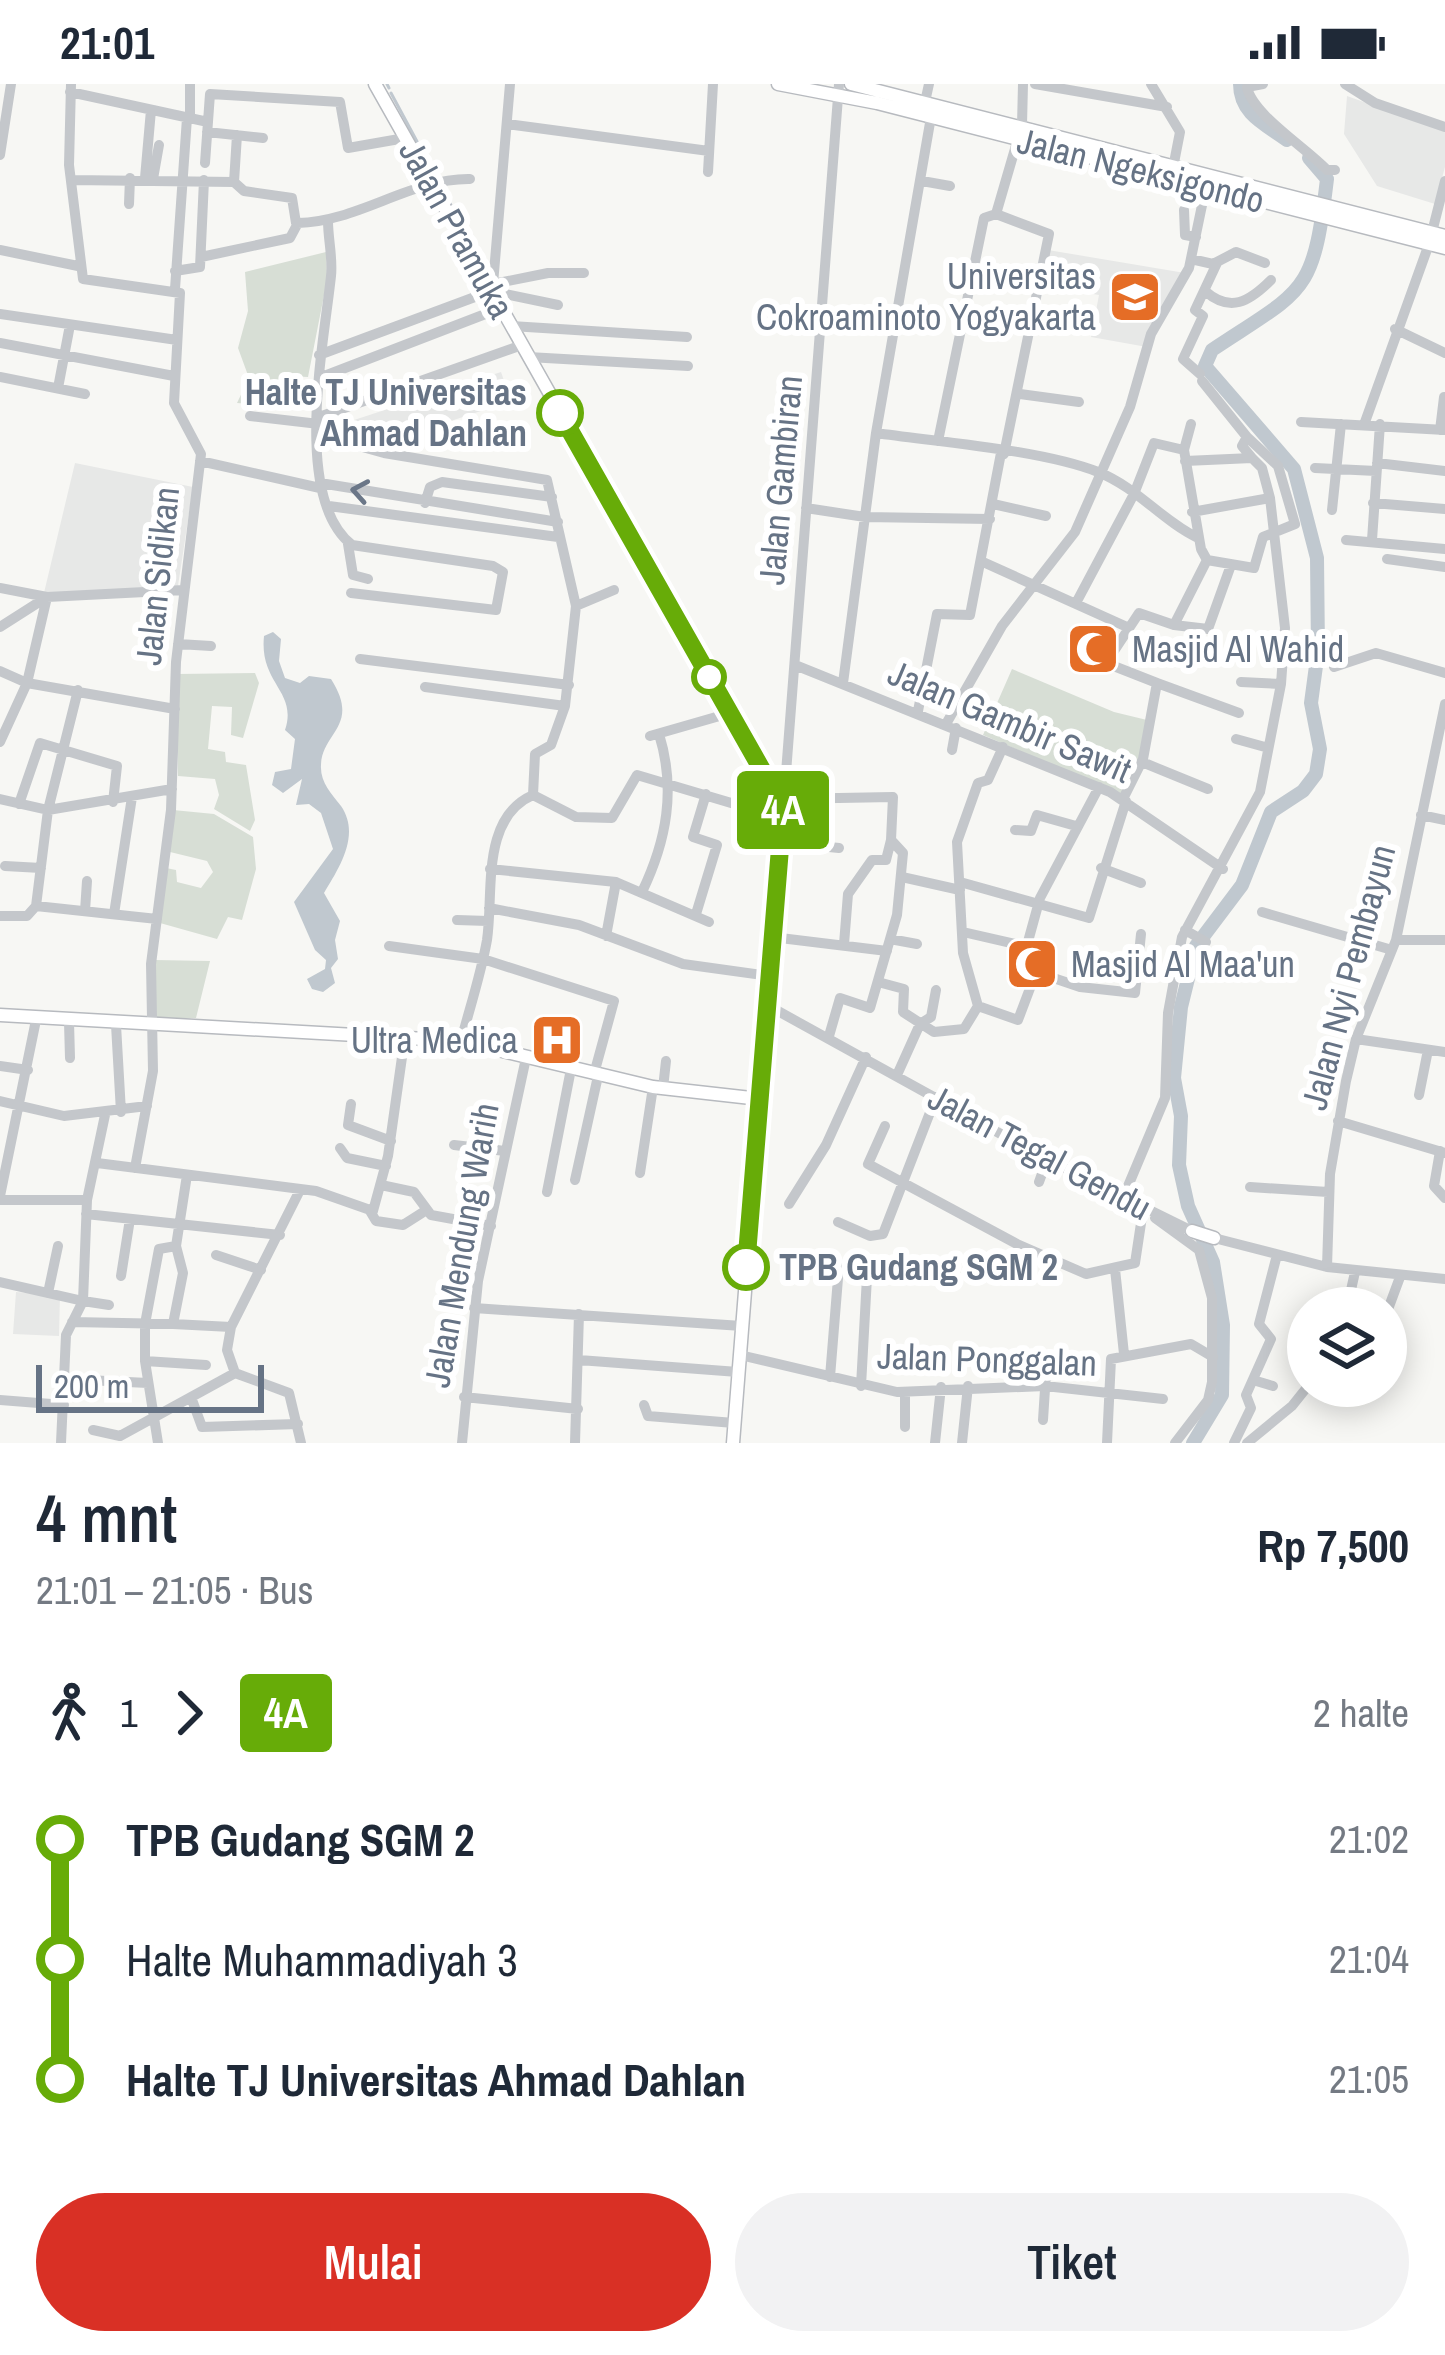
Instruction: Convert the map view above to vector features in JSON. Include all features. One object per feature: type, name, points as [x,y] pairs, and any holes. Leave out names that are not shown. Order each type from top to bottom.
[{"type":"main road","name":"Jalan Pramuka","points":[[375,84],[494,287],[501,308],[774,791],[784,799]]},
{"type":"main road","name":"Jalan Ngeksigondo","points":[[778,84],[838,89],[932,117],[1020,132]]},
{"type":"main road","name":"Jalan Ngeksigondo","points":[[851,84],[1020,132],[1435,237],[1445,248]]},
{"type":"main road","name":"Jalan Ngeksigondo","points":[[1173,170],[1206,186],[1281,199]]},
{"type":"main road","points":[[733,1443],[784,799]]},
{"type":"main road","points":[[0,1015],[461,1041],[658,1088],[760,1099]]},
{"type":"main road","points":[[732,1096],[753,1082],[763,1063]]},
{"type":"main road","points":[[732,1096],[746,1106],[757,1135]]},
{"type":"main road","name":"Jalan Tegal Gendu","points":[[1192,1231],[1214,1238]]},
{"type":"street","points":[[0,155],[11,84]]},
{"type":"street","points":[[119,103],[121,84]]},
{"type":"street","name":"Jalan Sidikan","points":[[134,1168],[153,1071],[149,1027],[172,789],[178,644],[200,461],[200,447],[174,403],[181,296],[175,289],[175,271],[190,84]]},
{"type":"street","points":[[494,287],[511,84]]},
{"type":"street","points":[[708,172],[713,84]]},
{"type":"street","points":[[925,102],[929,84]]},
{"type":"street","points":[[997,214],[1020,132],[1024,84]]},
{"type":"street","points":[[1036,84],[1166,107]]},
{"type":"street","points":[[1151,84],[1180,132],[1173,170]]},
{"type":"street","points":[[1263,84],[1247,86],[1257,112],[1294,136],[1327,170],[1335,170]]},
{"type":"street","points":[[1344,85],[1445,127]]},
{"type":"street","points":[[175,289],[88,283],[78,266],[70,88],[262,138]]},
{"type":"street","points":[[206,163],[210,89],[342,104],[348,148],[405,138]]},
{"type":"street","name":"Jalan Gambiran","points":[[784,799],[838,89]]},
{"type":"street","points":[[149,178],[152,110]]},
{"type":"street","points":[[843,683],[876,433],[932,117]]},
{"type":"street","points":[[507,124],[709,151]]},
{"type":"street","points":[[234,182],[237,135]]},
{"type":"street","points":[[149,178],[159,145]]},
{"type":"street","points":[[129,204],[130,178]]},
{"type":"street","points":[[296,224],[328,220],[430,184],[470,179]]},
{"type":"street","points":[[71,180],[234,182],[244,191],[288,197],[296,224],[290,238],[201,257]]},
{"type":"street","points":[[175,271],[198,270],[204,180]]},
{"type":"street","points":[[922,181],[950,186]]},
{"type":"street","points":[[1365,422],[1395,329],[1435,237],[1445,181]]},
{"type":"street","points":[[952,750],[951,726],[1002,626],[1075,532],[1130,407],[1151,334],[1191,259],[1206,186]]},
{"type":"street","points":[[1184,210],[1185,235],[1196,237]]},
{"type":"street","points":[[918,711],[937,614],[970,615],[1020,394],[1049,234],[997,214],[984,220],[953,389],[938,441]]},
{"type":"street","points":[[328,220],[331,274],[319,356],[320,486],[348,544],[353,575],[368,579]]},
{"type":"street","points":[[0,250],[78,266]]},
{"type":"street","points":[[1207,560],[1254,568],[1263,537],[1295,524],[1278,466],[1247,437],[1183,359],[1203,316],[1195,310],[1217,263],[1232,252],[1265,263]]},
{"type":"street","points":[[1191,259],[1217,263]]},
{"type":"street","points":[[319,356],[494,287],[548,273],[584,273]]},
{"type":"street","points":[[1205,291],[1221,304],[1237,304],[1271,280]]},
{"type":"street","points":[[494,287],[558,305]]},
{"type":"street","points":[[319,378],[501,308]]},
{"type":"street","points":[[0,314],[177,340]]},
{"type":"street","points":[[58,388],[70,325]]},
{"type":"street","points":[[511,326],[687,337]]},
{"type":"street","points":[[1395,329],[1445,353]]},
{"type":"street","points":[[0,343],[174,376]]},
{"type":"street","points":[[319,426],[525,351],[688,366]]},
{"type":"street","points":[[0,377],[85,394]]},
{"type":"street","points":[[1020,394],[1078,402]]},
{"type":"street","points":[[1301,422],[1443,430],[1444,398]]},
{"type":"street","points":[[250,416],[319,426],[384,453],[543,476],[552,496],[576,606],[565,706],[550,745],[535,754],[532,795]]},
{"type":"street","points":[[1174,625],[1207,560],[1192,512],[1184,456],[1191,424]]},
{"type":"street","points":[[1332,510],[1341,424]]},
{"type":"street","points":[[1372,540],[1380,424]]},
{"type":"street","points":[[876,433],[1101,473],[1158,506],[1168,523],[1198,538]]},
{"type":"street","points":[[1123,1198],[1165,1098],[1168,1013],[1186,930],[1260,792],[1265,747],[1281,684],[1285,628],[1270,499],[1262,468],[1242,446],[1247,437]]},
{"type":"street","points":[[1076,603],[1134,494],[1154,443],[1184,456],[1252,458]]},
{"type":"street","points":[[200,461],[320,486],[558,522]]},
{"type":"street","points":[[1315,468],[1445,471]]},
{"type":"street","points":[[425,502],[430,487],[442,482],[552,496]]},
{"type":"street","points":[[1192,512],[1270,499]]},
{"type":"street","points":[[1373,503],[1445,509]]},
{"type":"street","points":[[993,504],[1046,516]]},
{"type":"street","points":[[329,506],[558,537]]},
{"type":"street","points":[[806,508],[865,517],[990,519]]},
{"type":"street","points":[[1346,540],[1445,549]]},
{"type":"street","points":[[348,544],[493,566],[503,572],[496,610],[351,593]]},
{"type":"street","points":[[1387,559],[1445,567]]},
{"type":"street","points":[[983,562],[1127,627]]},
{"type":"street","points":[[1232,566],[1208,629],[1174,625],[1141,612],[1106,663],[1239,713]]},
{"type":"street","points":[[0,588],[46,597],[184,590]]},
{"type":"street","points":[[576,606],[614,590]]},
{"type":"street","points":[[0,627],[46,597]]},
{"type":"street","points":[[0,742],[27,683],[46,597]]},
{"type":"street","points":[[178,644],[211,646]]},
{"type":"street","points":[[1334,667],[1376,653],[1445,674]]},
{"type":"street","points":[[360,659],[568,686]]},
{"type":"street","name":"Jalan Gambir Sawit","points":[[795,664],[1099,787],[1223,868]]},
{"type":"street","points":[[0,670],[27,683],[175,709]]},
{"type":"street","points":[[1241,682],[1281,684]]},
{"type":"street","points":[[902,878],[1038,903],[1086,919],[1124,800],[1142,762],[1157,683]]},
{"type":"street","points":[[425,687],[565,706]]},
{"type":"street","points":[[0,916],[28,916],[36,906],[48,810],[78,690]]},
{"type":"street","name":"Jalan Nyi Pembayun","points":[[1327,1268],[1328,1192],[1338,1121],[1356,1039],[1394,945],[1445,704]]},
{"type":"street","points":[[642,892],[654,866],[672,783],[655,735],[730,713]]},
{"type":"street","points":[[1236,739],[1265,747]]},
{"type":"street","points":[[19,804],[37,744],[117,767],[113,802]]},
{"type":"street","points":[[878,982],[905,991],[903,1012],[934,1032],[958,1032],[970,1024],[978,1006],[963,932],[958,836],[978,783],[988,780],[1003,747]]},
{"type":"street","points":[[1142,762],[1208,789]]},
{"type":"street","points":[[532,795],[576,818],[601,820],[617,816],[634,776],[672,783],[782,818]]},
{"type":"street","points":[[1099,787],[1038,903],[1021,967],[1080,987],[1136,993],[1141,934]]},
{"type":"street","points":[[0,799],[48,810],[172,789]]},
{"type":"street","points":[[696,914],[717,844],[692,837],[706,794]]},
{"type":"street","points":[[461,1041],[483,959],[490,869],[510,809],[532,795]]},
{"type":"street","points":[[784,799],[891,796],[886,860],[872,860],[848,894],[844,944]]},
{"type":"street","points":[[114,914],[132,797]]},
{"type":"street","points":[[1015,830],[1032,831],[1037,815],[1076,826]]},
{"type":"street","points":[[1420,815],[1445,820]]},
{"type":"street","points":[[829,1036],[840,998],[869,1010],[878,982],[902,878],[903,854],[891,840]]},
{"type":"street","points":[[780,842],[839,848]]},
{"type":"street","points":[[903,854],[917,844]]},
{"type":"street","points":[[4,866],[41,868]]},
{"type":"street","points":[[1101,868],[1142,884]]},
{"type":"street","points":[[490,869],[616,882],[709,922]]},
{"type":"street","points":[[85,911],[87,880]]},
{"type":"street","points":[[606,936],[616,882]]},
{"type":"street","points":[[36,906],[157,920]]},
{"type":"street","points":[[1262,912],[1394,945],[1445,940]]},
{"type":"street","points":[[457,920],[542,915],[683,964],[770,976]]},
{"type":"street","points":[[1186,930],[1205,941]]},
{"type":"street","points":[[963,932],[1024,946]]},
{"type":"street","points":[[772,937],[917,944]]},
{"type":"street","points":[[389,946],[483,959],[614,1001],[575,1180]]},
{"type":"street","points":[[1080,987],[1090,950]]},
{"type":"street","points":[[978,1006],[1018,1020],[1035,975]]},
{"type":"street","points":[[897,1075],[920,1024],[931,1017],[936,990]]},
{"type":"street","name":"Jalan Tegal Gendu","points":[[767,1005],[1047,1160],[1192,1231]]},
{"type":"street","points":[[36,1020],[20,1109],[3,1162],[0,1198],[86,1207],[130,1219],[280,1235]]},
{"type":"street","points":[[69,1022],[70,1058]]},
{"type":"street","points":[[116,1025],[121,1112]]},
{"type":"street","points":[[370,1211],[391,1141],[405,1036]]},
{"type":"street","points":[[1356,1039],[1445,1052]]},
{"type":"street","points":[[1419,1095],[1428,1050]]},
{"type":"street","points":[[789,1204],[826,1145],[866,1057]]},
{"type":"street","name":"Jalan Mendung Warih","points":[[462,1443],[474,1308],[526,1058]]},
{"type":"street","points":[[640,1173],[666,1061]]},
{"type":"street","points":[[0,1066],[28,1070]]},
{"type":"street","points":[[547,1192],[571,1069]]},
{"type":"street","points":[[838,1222],[881,1236],[936,1097]]},
{"type":"street","points":[[0,1101],[20,1109],[105,1114],[147,1106]]},
{"type":"street","points":[[351,1104],[348,1126],[391,1141]]},
{"type":"street","points":[[61,1443],[72,1322],[82,1301],[86,1207],[105,1114]]},
{"type":"street","points":[[1338,1121],[1442,1152],[1434,1186],[1445,1198]]},
{"type":"street","points":[[885,1126],[868,1164],[902,1177],[1042,1256],[1086,1274],[1135,1263],[1148,1212]]},
{"type":"street","points":[[454,1145],[505,1150]]},
{"type":"street","points":[[340,1148],[347,1159],[386,1166]]},
{"type":"street","points":[[1039,1182],[1047,1160]]},
{"type":"street","points":[[97,1163],[320,1191],[370,1211],[376,1221],[403,1225],[425,1211],[490,1226]]},
{"type":"street","points":[[173,1324],[183,1273],[176,1246],[187,1175]]},
{"type":"street","points":[[381,1185],[414,1192],[425,1211]]},
{"type":"street","points":[[1250,1187],[1328,1192]]},
{"type":"street","points":[[300,1190],[231,1327],[227,1350],[236,1373],[289,1393],[301,1443]]},
{"type":"street","points":[[1148,1212],[1163,1229],[1199,1250],[1212,1298],[1208,1400],[1175,1443]]},
{"type":"street","points":[[121,1276],[130,1219]]},
{"type":"street","name":"Jalan Tegal Gendu","points":[[1214,1238],[1327,1268],[1445,1279]]},
{"type":"street","points":[[48,1293],[58,1246]]},
{"type":"street","points":[[158,1443],[145,1361],[145,1324],[159,1249],[176,1246]]},
{"type":"street","points":[[216,1256],[261,1270]]},
{"type":"street","points":[[1234,1443],[1251,1408],[1246,1398],[1270,1336],[1259,1324],[1276,1257]]},
{"type":"street","points":[[830,1377],[839,1266]]},
{"type":"street","points":[[1115,1269],[1124,1354]]},
{"type":"street","points":[[1352,1287],[1355,1272]]},
{"type":"street","points":[[1401,1287],[1408,1274]]},
{"type":"street","points":[[861,1385],[867,1277]]},
{"type":"street","points":[[0,1282],[109,1305]]},
{"type":"street","points":[[474,1308],[742,1326]]},
{"type":"street","points":[[575,1443],[579,1314]]},
{"type":"street","points":[[72,1322],[231,1327]]},
{"type":"street","points":[[1107,1443],[1111,1359],[1191,1344],[1213,1357]]},
{"type":"street","name":"Jalan Ponggalan","points":[[740,1355],[905,1393],[940,1387],[1045,1385],[1163,1400]]},
{"type":"street","points":[[1043,1420],[1047,1358]]},
{"type":"street","points":[[579,1360],[738,1372]]},
{"type":"street","points":[[145,1361],[206,1365]]},
{"type":"street","points":[[93,1430],[117,1437],[236,1373]]},
{"type":"street","points":[[66,1379],[148,1383]]},
{"type":"street","points":[[1253,1381],[1273,1386]]},
{"type":"street","points":[[962,1443],[968,1386]]},
{"type":"street","points":[[935,1443],[940,1387]]},
{"type":"street","points":[[905,1393],[905,1427]]},
{"type":"street","points":[[191,1397],[202,1427],[238,1430],[298,1424]]},
{"type":"street","points":[[464,1397],[578,1409]]},
{"type":"street","points":[[0,1400],[64,1405]]},
{"type":"street","points":[[644,1406],[648,1416],[734,1423]]},
{"type":"street","points":[[1247,1443],[1291,1407]]},
{"type":"shaded area","points":[[1347,96],[1445,131],[1445,167],[1435,204],[1377,186],[1344,134]]},
{"type":"shaded area","name":"Universitas Cokroaminoto Yogyakarta","points":[[1048,250],[1185,273],[1147,347],[1091,337],[1099,295],[1042,285]]},
{"type":"shaded area","points":[[326,252],[327,280],[308,377],[287,376],[277,406],[237,403],[249,378],[238,348],[248,311],[245,272]]},
{"type":"shaded area","points":[[501,372],[511,401],[358,452],[348,422]]},
{"type":"shaded area","points":[[75,463],[193,487],[178,586],[43,597]]},
{"type":"shaded area","points":[[273,632],[281,639],[279,661],[285,678],[300,683],[309,676],[331,679],[342,708],[321,765],[324,782],[349,828],[346,851],[324,893],[340,921],[335,940],[338,959],[331,968],[335,983],[323,992],[312,989],[307,979],[325,969],[326,960],[315,950],[294,902],[333,849],[321,813],[309,804],[296,805],[302,779],[283,793],[272,785],[275,772],[291,769],[295,739],[285,730],[286,706],[264,652],[264,636]]},
{"type":"shaded area","points":[[1012,669],[1114,712],[1147,720],[1142,759],[1122,795],[983,735]]},
{"type":"shaded area","points":[[255,673],[259,683],[243,738],[231,735],[232,707],[212,706],[208,749],[225,752],[226,762],[246,765],[255,820],[250,831],[214,809],[219,795],[215,779],[178,776],[177,674]]},
{"type":"shaded area","points":[[173,810],[214,814],[253,837],[256,869],[242,920],[228,917],[217,939],[160,923],[166,868],[176,870],[177,882],[201,888],[213,872],[207,861],[170,852]]},
{"type":"shaded area","points":[[155,960],[210,961],[196,1018],[150,1018]]},
{"type":"shaded area","points":[[16,1292],[60,1295],[59,1336],[13,1334]]},
{"type":"waterway","points":[[387,84],[389,88]]},
{"type":"waterway","points":[[1240,84],[1249,111],[1287,140]]},
{"type":"waterway","points":[[391,93],[435,175]]},
{"type":"waterway","points":[[1193,1443],[1222,1395],[1223,1325],[1213,1262],[1188,1206],[1179,1165],[1181,1116],[1174,1078],[1181,1007],[1196,946],[1242,885],[1271,812],[1303,791],[1316,774],[1320,749],[1311,703],[1318,651],[1317,558],[1294,469],[1205,366],[1212,350],[1286,300],[1309,269],[1327,179],[1309,158]]},
{"type":"waterway","points":[[439,184],[461,223]]},
{"type":"waterway","points":[[766,766],[776,780]]},
{"type":"bus line","name":"4A","points":[[560,413],[774,791],[784,799],[746,1267]]},
{"type":"place","name":"Universitas Cokroaminoto Yogyakarta","points":[[1135,297]]},
{"type":"place","name":"Halte TJ Universitas Ahmad Dahlan","points":[[560,413]]},
{"type":"place","name":"Masjid Al Wahid","points":[[1093,649]]},
{"type":"place","name":"Masjid Al Maa'un","points":[[1032,964]]},
{"type":"place","name":"Ultra Medica","points":[[557,1040]]},
{"type":"place","name":"TPB Gudang SGM 2","points":[[746,1267]]}]
